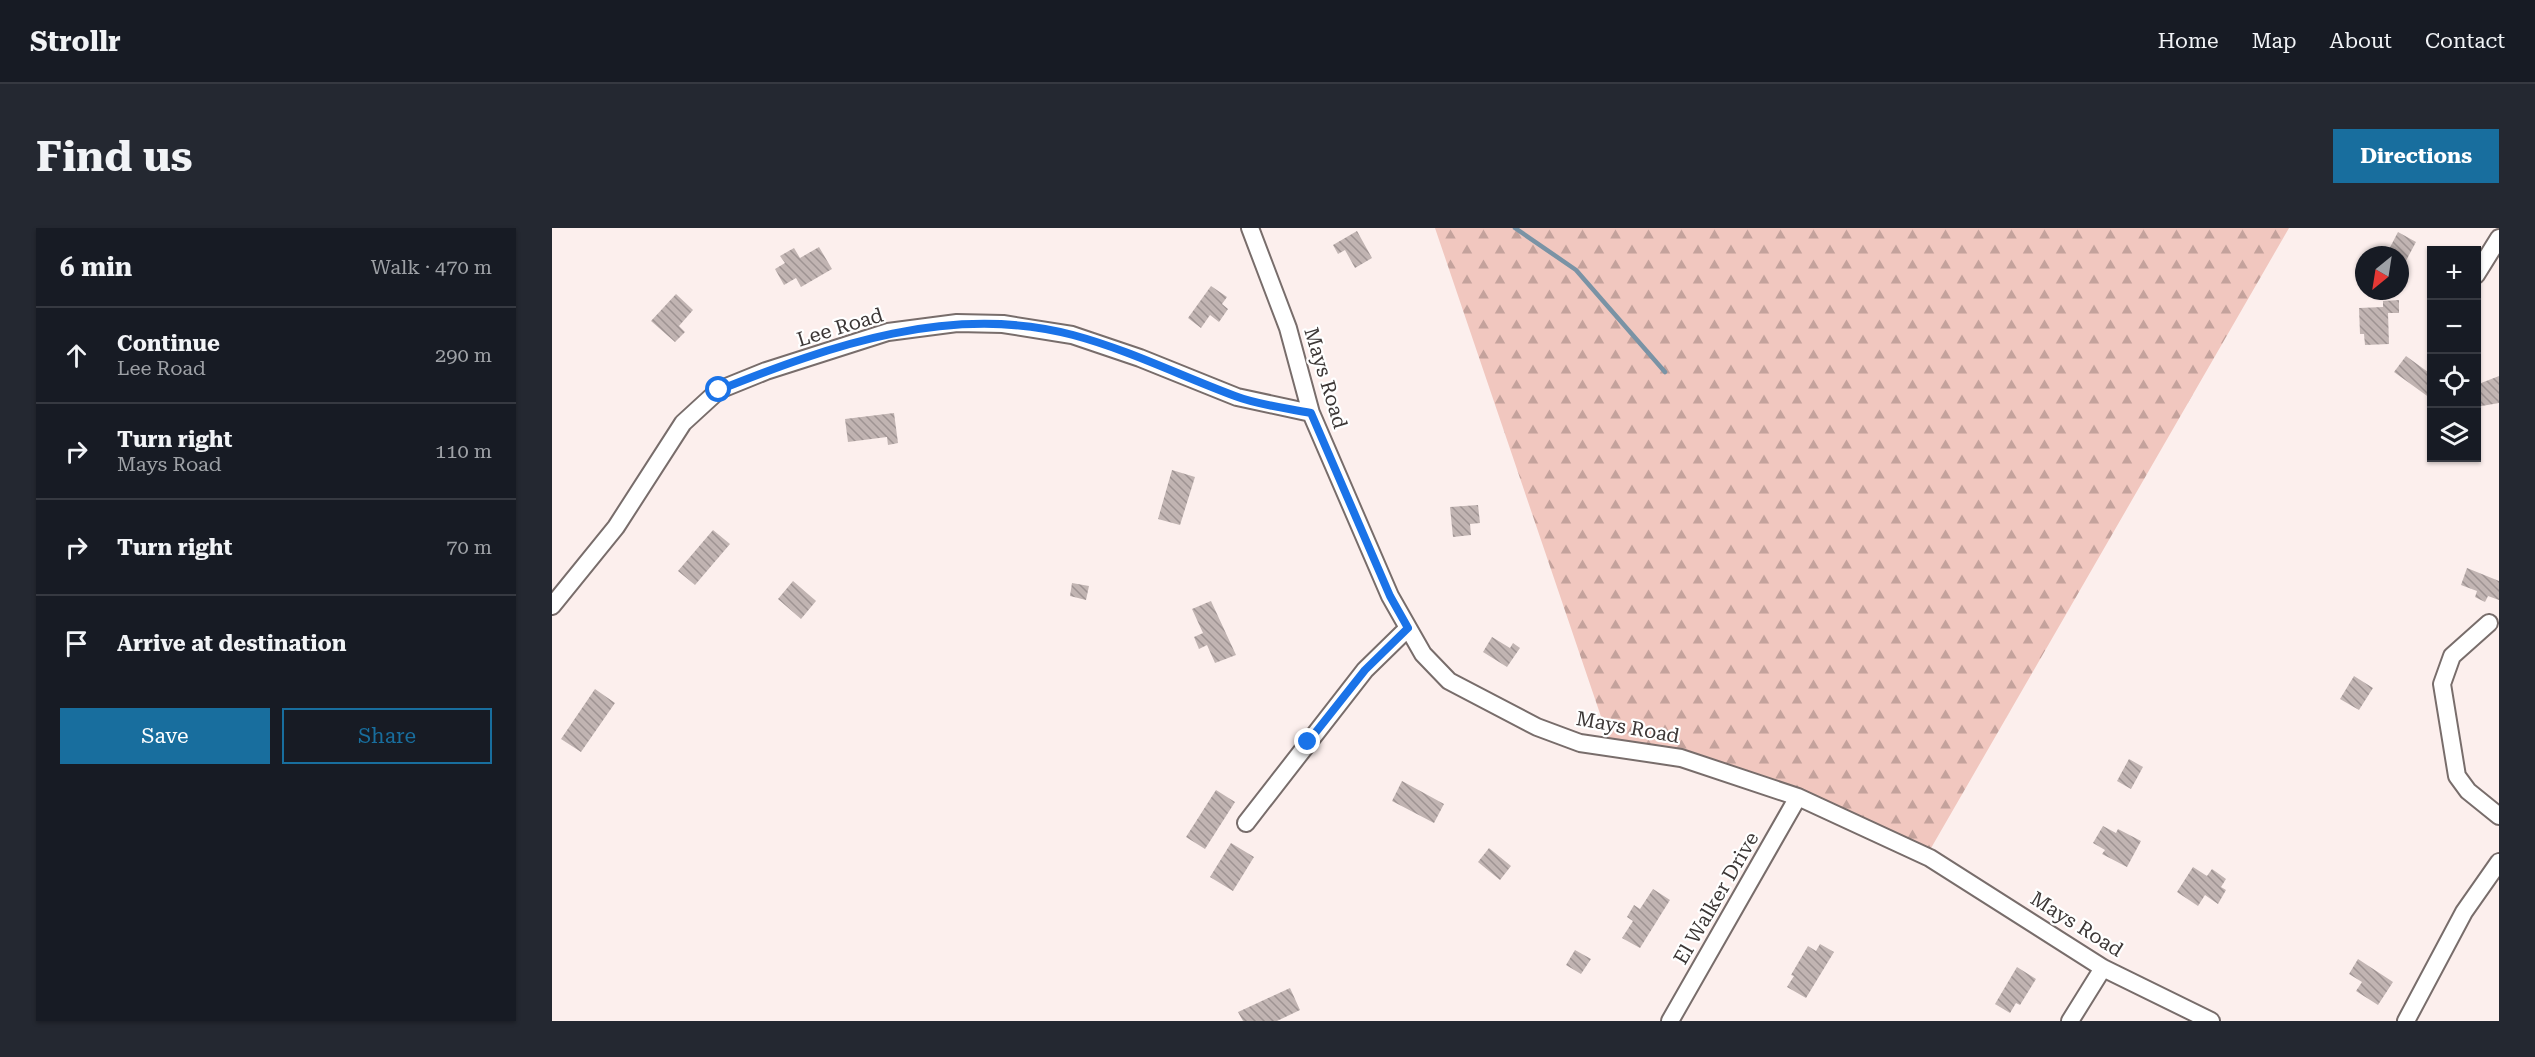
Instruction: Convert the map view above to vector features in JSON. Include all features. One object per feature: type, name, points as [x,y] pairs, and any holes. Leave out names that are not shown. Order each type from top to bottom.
[{"type":"street","name":"Mays Road","points":[[1250,228],[1288,328],[1311,413],[1390,596],[1423,654],[1449,681],[1537,727],[1580,743],[1681,758],[1798,797],[1930,858],[2103,968],[2211,1021]]},
{"type":"street","points":[[2481,267],[2499,238]]},
{"type":"street","name":"Lee Road","points":[[552,606],[616,527],[683,423],[719,390],[766,371],[888,333],[957,323],[1003,324],[1072,335],[1140,358],[1238,398],[1311,413]]},
{"type":"street","points":[[2489,623],[2452,656],[2442,684],[2442,693],[2457,777],[2468,791],[2499,816]]},
{"type":"street","points":[[1246,823],[1365,670],[1408,628]]},
{"type":"street","name":"El Walker Drive","points":[[1670,1021],[1798,797]]},
{"type":"street","points":[[2406,1021],[2464,912],[2499,862]]},
{"type":"street","points":[[2070,1021],[2103,968]]},
{"type":"green space","points":[[1435,228],[2289,228],[1923,862],[1726,770],[1611,746]]},
{"type":"building","points":[[1357,231],[1372,258],[1355,268],[1345,250],[1338,254],[1333,245]]},
{"type":"building","points":[[2398,232],[2416,242],[2409,255],[2409,246],[2391,246]]},
{"type":"building","points":[[819,247],[832,269],[801,287],[796,278],[784,285],[775,269],[785,263],[780,256],[794,248],[800,258]]},
{"type":"building","points":[[1211,286],[1227,297],[1222,304],[1228,309],[1219,322],[1210,315],[1201,328],[1188,318]]},
{"type":"building","points":[[676,294],[693,310],[679,326],[685,332],[675,342],[651,321]]},
{"type":"building","points":[[2399,300],[2399,313],[2388,313],[2389,344],[2365,345],[2364,334],[2360,334],[2359,308],[2383,307],[2383,301]]},
{"type":"building","points":[[2406,356],[2427,371],[2427,396],[2394,372]]},
{"type":"building","points":[[2499,376],[2499,403],[2481,406],[2481,383]]},
{"type":"building","points":[[894,413],[898,443],[888,445],[887,437],[848,442],[845,419]]},
{"type":"building","points":[[1172,470],[1195,477],[1180,525],[1158,519]]},
{"type":"building","points":[[1478,505],[1480,523],[1470,524],[1471,535],[1453,537],[1450,507]]},
{"type":"building","points":[[713,530],[730,544],[695,585],[678,571]]},
{"type":"building","points":[[2467,568],[2499,581],[2499,600],[2488,596],[2485,602],[2475,597],[2477,591],[2461,585]]},
{"type":"building","points":[[793,581],[816,601],[801,619],[778,599]]},
{"type":"building","points":[[1072,583],[1089,586],[1086,600],[1070,596]]},
{"type":"building","points":[[1211,601],[1236,655],[1215,663],[1207,645],[1199,649],[1194,637],[1203,633],[1192,609]]},
{"type":"building","points":[[1492,637],[1510,648],[1513,643],[1520,648],[1507,667],[1483,652]]},
{"type":"building","points":[[2354,676],[2373,688],[2359,710],[2340,699]]},
{"type":"building","points":[[595,689],[615,703],[581,752],[561,739]]},
{"type":"building","points":[[2129,759],[2143,767],[2131,789],[2117,781]]},
{"type":"building","points":[[1402,781],[1444,804],[1434,823],[1392,801]]},
{"type":"building","points":[[1216,790],[1235,802],[1205,849],[1186,837]]},
{"type":"building","points":[[2103,826],[2116,833],[2118,829],[2141,841],[2127,867],[2102,854],[2105,850],[2093,843]]},
{"type":"building","points":[[1231,843],[1254,857],[1233,891],[1210,877]]},
{"type":"building","points":[[1489,848],[1511,866],[1500,880],[1478,862]]},
{"type":"building","points":[[2193,867],[2207,876],[2212,869],[2226,879],[2221,887],[2226,890],[2218,904],[2205,895],[2198,906],[2177,892]]},
{"type":"building","points":[[1653,889],[1670,900],[1640,948],[1622,938],[1633,921],[1627,917],[1634,905],[1640,909]]},
{"type":"building","points":[[1820,944],[1834,952],[1806,998],[1787,987],[1794,976],[1791,975],[1808,946],[1816,951]]},
{"type":"building","points":[[1575,950],[1591,959],[1581,974],[1566,965]]},
{"type":"building","points":[[2358,959],[2393,982],[2378,1005],[2356,991],[2362,982],[2349,974]]},
{"type":"building","points":[[2017,967],[2036,979],[2020,1005],[2016,1003],[2010,1013],[1995,1004]]},
{"type":"building","points":[[1290,988],[1300,1010],[1277,1021],[1243,1021],[1238,1012]]},
{"type":"waterway","points":[[1515,228],[1576,270],[1665,372]]},
{"type":"route","points":[[719,390],[766,371],[888,333],[957,323],[1003,324],[1072,335],[1140,358],[1238,398],[1311,413],[1390,596],[1408,628],[1365,670],[1308,742]]}]
